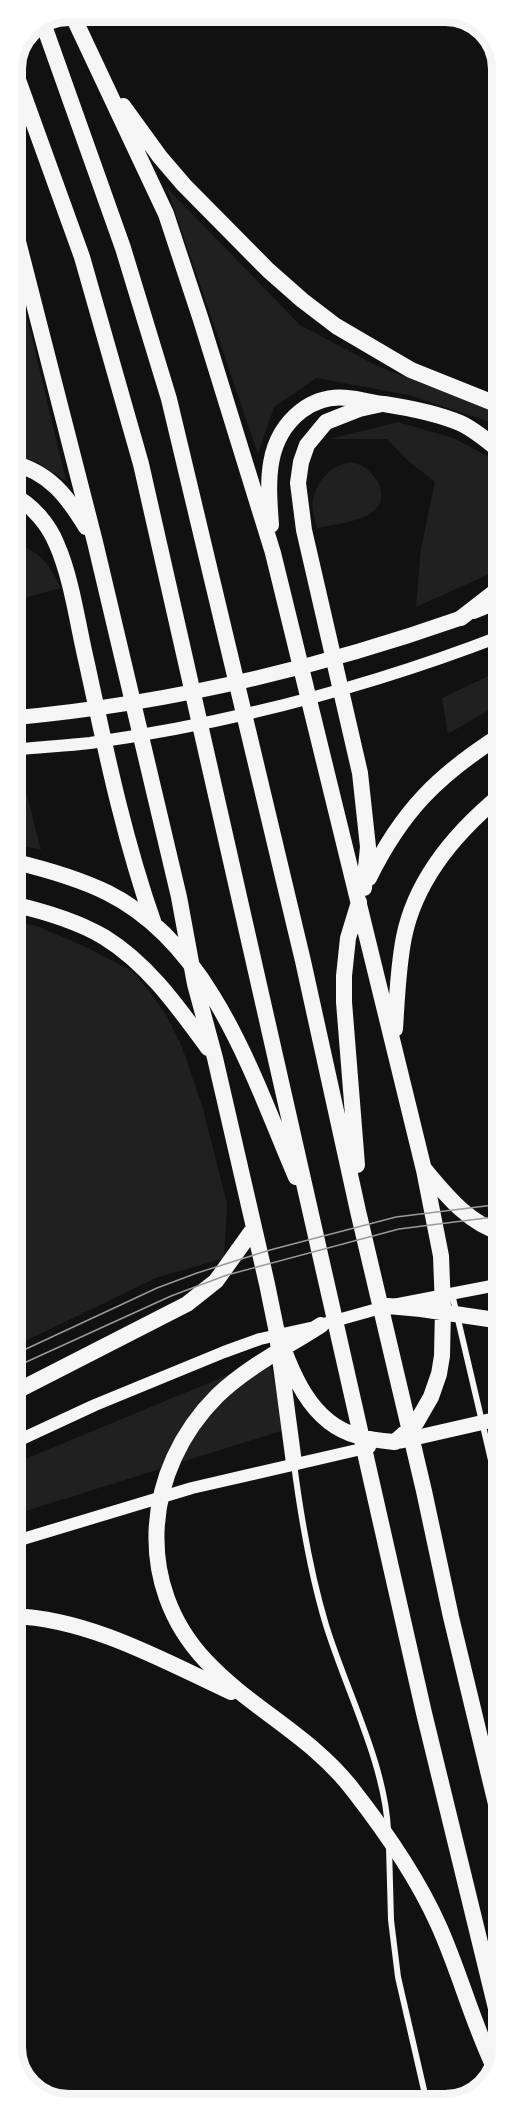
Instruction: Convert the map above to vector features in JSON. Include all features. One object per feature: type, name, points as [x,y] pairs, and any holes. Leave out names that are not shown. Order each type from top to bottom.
[{"type":"highway","points":[[76,22],[166,214],[273,553],[394,1044],[424,1170],[441,1256],[443,1340],[439,1374],[431,1397],[419,1418],[395,1442],[358,1436],[327,1421],[301,1388],[289,1365],[276,1328]]},
{"type":"highway","points":[[45,29],[123,248],[160,365],[303,961],[453,1628],[492,1788]]},
{"type":"highway","points":[[98,71],[160,157],[184,185],[268,270],[302,300],[336,326],[411,370],[492,402]]},
{"type":"highway","points":[[22,91],[82,257],[141,464],[424,1713],[492,1992]]},
{"type":"highway","points":[[22,257],[95,542],[179,897],[195,984],[215,1058],[254,1228],[276,1328],[294,1463]]},
{"type":"highway","points":[[273,553],[270,506],[271,462],[274,447],[281,431],[299,412],[311,404],[347,397],[405,406],[462,424],[492,446]]},
{"type":"highway","points":[[364,888],[368,847],[360,773],[304,530],[298,483],[301,462],[307,445],[326,422],[350,411],[382,404]]},
{"type":"highway","points":[[22,465],[30,467],[60,491],[76,510],[95,542]]},
{"type":"highway","points":[[22,502],[33,509],[57,544],[123,827],[135,871],[154,924]]},
{"type":"highway","points":[[461,618],[492,594]]},
{"type":"highway","points":[[358,1211],[357,1165],[344,1002],[348,938],[364,888],[397,826],[423,796],[464,760],[492,741]]},
{"type":"highway","points":[[394,1044],[404,937],[408,921],[436,862],[453,841],[492,802]]},
{"type":"highway","points":[[22,864],[66,876],[108,893],[154,924],[172,940],[213,995],[241,1051],[312,1214]]},
{"type":"highway","points":[[22,907],[61,918],[103,936],[123,950],[151,975],[178,1006],[215,1058]]},
{"type":"highway","points":[[424,1170],[454,1204],[479,1223],[492,1229]]},
{"type":"highway","points":[[22,1388],[187,1304],[216,1281],[254,1228]]},
{"type":"highway","points":[[388,1306],[492,1319]]},
{"type":"highway","points":[[321,1325],[245,1374],[218,1396],[197,1420],[183,1442],[168,1469],[161,1491],[156,1521],[160,1574],[166,1600],[194,1647],[219,1675],[320,1754],[351,1786],[381,1826],[403,1860],[437,1922],[490,2058]]},
{"type":"highway","points":[[22,1617],[53,1621],[115,1640],[156,1656],[251,1701]]},
{"type":"main road","points":[[22,717],[103,708],[255,679],[318,664],[408,637],[492,606]]},
{"type":"main road","points":[[22,749],[89,743],[288,704],[346,689],[492,639]]},
{"type":"main road","points":[[22,1439],[95,1405],[260,1339],[388,1306],[492,1286]]},
{"type":"main road","points":[[22,1539],[192,1488],[492,1420]]},
{"type":"street","points":[[441,1256],[458,1317],[492,1464]]},
{"type":"street","points":[[294,1463],[302,1520],[315,1584],[326,1625],[376,1767],[387,1813],[391,1920],[398,1977],[425,2094]]},
{"type":"shaded area","points":[[167,188],[300,325],[377,366],[492,411],[492,423],[409,395],[316,378],[274,407],[258,454]]},
{"type":"shaded area","points":[[22,296],[66,481],[37,462],[22,458]]},
{"type":"shaded area","points":[[398,422],[453,438],[492,458],[492,573],[416,607],[421,548],[435,482],[407,460],[387,439],[330,439]]},
{"type":"shaded area","points":[[351,462],[366,469],[377,481],[381,496],[380,503],[375,510],[364,517],[317,528],[313,503],[318,486],[326,474],[338,466]]},
{"type":"shaded area","points":[[22,546],[42,559],[61,588],[22,598]]},
{"type":"shaded area","points":[[492,674],[492,708],[448,734],[442,698]]},
{"type":"shaded area","points":[[22,783],[24,783],[41,850],[22,845]]},
{"type":"shaded area","points":[[22,923],[37,926],[88,948],[132,971],[166,1015],[182,1047],[203,1109],[227,1204],[224,1258],[156,1278],[22,1343]]},
{"type":"shaded area","points":[[269,1358],[284,1430],[22,1512],[22,1460]]},
{"type":"tram line","points":[[22,1351],[157,1288],[270,1250],[396,1217],[492,1205]]},
{"type":"tram line","points":[[22,1364],[171,1296],[227,1275],[399,1229],[492,1217]]}]
